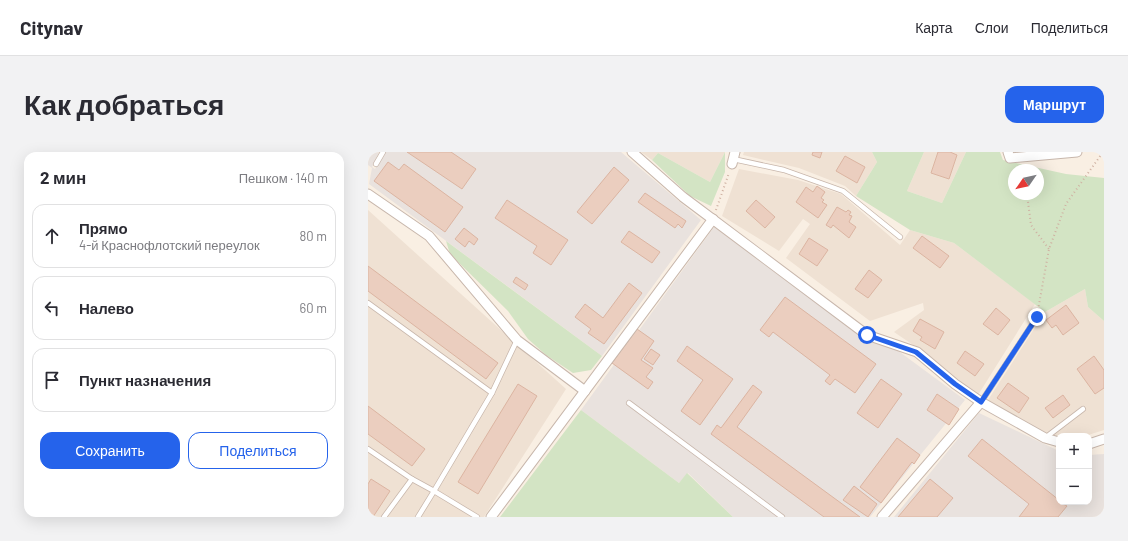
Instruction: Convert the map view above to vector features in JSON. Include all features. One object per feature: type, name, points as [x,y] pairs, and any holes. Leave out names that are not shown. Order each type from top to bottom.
[{"type":"street","points":[[632,152],[683,197],[867,335],[916,352],[955,384],[981,402],[1045,438],[1056,441]]},
{"type":"street","points":[[1008,152],[1010,158],[1077,152]]},
{"type":"street","points":[[368,194],[429,236],[517,340],[585,391]]},
{"type":"street","points":[[491,517],[713,219]]},
{"type":"street","points":[[882,517],[981,402]]},
{"type":"street","points":[[1092,443],[1104,439]]},
{"type":"lane","points":[[376,164],[383,152]]},
{"type":"lane","points":[[733,158],[784,170],[843,191],[900,237]]},
{"type":"lane","points":[[368,303],[492,393]]},
{"type":"lane","points":[[981,402],[1037,317]]},
{"type":"lane","points":[[418,517],[492,393],[517,340]]},
{"type":"lane","points":[[629,403],[782,517]]},
{"type":"lane","points":[[1045,438],[1083,408]]},
{"type":"lane","points":[[368,449],[412,479],[434,490],[477,517]]},
{"type":"lane","points":[[384,517],[412,479]]},
{"type":"path","points":[[1037,317],[1049,249],[1066,204],[1103,152]]},
{"type":"path","points":[[713,219],[733,158]]},
{"type":"path","points":[[1028,200],[1031,224],[1049,249]]},
{"type":"shaded area","points":[[368,152],[379,152],[372,167],[375,169],[386,152],[621,152],[701,220],[602,356],[369,184],[372,168],[368,165]]},
{"type":"shaded area","points":[[641,152],[725,152],[710,182],[658,153],[652,160]]},
{"type":"shaded area","points":[[744,152],[872,152],[877,162],[856,196],[845,186],[799,168],[743,155]]},
{"type":"shaded area","points":[[924,152],[966,152],[942,203],[907,191]]},
{"type":"shaded area","points":[[739,169],[798,180],[841,194],[900,245],[910,230],[954,243],[1035,304],[978,395],[919,349],[894,332],[924,310],[923,303],[870,321],[786,258],[810,224],[803,219],[779,251],[722,216]]},
{"type":"shaded area","points":[[368,210],[566,389],[484,517],[368,517]]},
{"type":"shaded area","points":[[714,227],[865,339],[897,350],[965,400],[870,517],[733,517],[688,473],[679,483],[581,410]]},
{"type":"shaded area","points":[[1085,289],[1088,307],[1104,321],[1104,430],[1092,434],[1056,433],[1056,436],[1025,426],[986,403],[1045,312]]},
{"type":"shaded area","points":[[979,413],[1056,450],[1056,505],[1092,505],[1092,455],[1104,454],[1104,517],[894,517]]},
{"type":"green space","points":[[725,152],[725,172],[711,206],[690,196],[652,160],[658,153],[710,182]]},
{"type":"green space","points":[[872,152],[924,152],[907,191],[942,203],[966,152],[1000,152],[1003,160],[1021,164],[1008,164],[1008,200],[1044,200],[1044,169],[1066,174],[1104,178],[1104,321],[1088,307],[1085,289],[1045,312],[954,243],[910,230],[856,196],[877,162]]},
{"type":"green space","points":[[446,241],[602,356],[591,370],[573,373],[546,355],[528,339],[508,311],[450,254]]},
{"type":"green space","points":[[581,410],[679,483],[687,473],[733,517],[500,517]]},
{"type":"building","points":[[407,152],[451,152],[476,169],[462,189]]},
{"type":"building","points":[[813,152],[822,152],[820,158],[812,155]]},
{"type":"building","points":[[938,152],[950,152],[957,155],[949,179],[931,173]]},
{"type":"building","points":[[845,156],[865,167],[857,183],[836,171]]},
{"type":"building","points":[[388,162],[399,170],[404,164],[463,207],[445,232],[374,181]]},
{"type":"building","points":[[614,167],[629,180],[592,224],[577,212]]},
{"type":"building","points":[[817,186],[825,192],[821,198],[824,200],[822,202],[827,205],[818,218],[796,202],[806,187],[813,192]]},
{"type":"building","points":[[645,193],[686,221],[682,228],[678,224],[675,228],[638,202]]},
{"type":"building","points":[[507,200],[568,240],[551,265],[533,253],[537,246],[495,218]]},
{"type":"building","points":[[756,200],[775,217],[765,228],[746,211]]},
{"type":"building","points":[[837,207],[846,212],[848,210],[851,212],[849,215],[852,216],[849,222],[856,227],[849,238],[833,225],[831,228],[826,225]]},
{"type":"building","points":[[464,228],[478,239],[474,245],[469,241],[465,247],[455,239]]},
{"type":"building","points":[[629,231],[660,252],[652,263],[621,242]]},
{"type":"building","points":[[922,236],[949,256],[940,268],[913,248]]},
{"type":"building","points":[[809,238],[828,250],[817,266],[799,254]]},
{"type":"building","points":[[368,266],[498,363],[486,379],[368,291]]},
{"type":"building","points":[[869,270],[882,280],[868,298],[855,289]]},
{"type":"building","points":[[516,277],[528,285],[525,290],[513,282]]},
{"type":"building","points":[[629,283],[642,293],[604,344],[588,333],[591,329],[575,317],[585,304],[603,318]]},
{"type":"building","points":[[785,297],[876,364],[855,393],[835,379],[830,385],[825,381],[830,375],[773,332],[769,337],[760,330]]},
{"type":"building","points":[[1066,305],[1079,323],[1063,335],[1056,325],[1052,328],[1046,320]]},
{"type":"building","points":[[996,308],[1010,320],[998,335],[983,324]]},
{"type":"building","points":[[920,319],[944,332],[935,349],[920,340],[922,337],[913,331]]},
{"type":"building","points":[[637,329],[654,341],[641,360],[653,368],[646,377],[653,382],[648,389],[612,363]]},
{"type":"building","points":[[687,346],[733,379],[700,425],[681,411],[703,380],[677,361]]},
{"type":"building","points":[[651,349],[660,355],[653,365],[644,359]]},
{"type":"building","points":[[965,351],[984,364],[975,376],[957,363]]},
{"type":"building","points":[[1094,356],[1104,370],[1104,388],[1095,394],[1077,369]]},
{"type":"building","points":[[881,379],[902,394],[878,428],[857,413]]},
{"type":"building","points":[[1008,383],[1029,398],[1019,413],[997,398]]},
{"type":"building","points":[[518,384],[537,396],[478,494],[458,482]]},
{"type":"building","points":[[753,385],[762,392],[737,427],[860,517],[824,517],[711,434],[717,425],[721,428]]},
{"type":"building","points":[[937,394],[959,409],[949,425],[927,410]]},
{"type":"building","points":[[1063,395],[1070,405],[1053,418],[1045,408]]},
{"type":"building","points":[[368,406],[425,449],[412,466],[368,434]]},
{"type":"building","points":[[897,438],[920,455],[914,464],[912,462],[881,503],[860,487]]},
{"type":"building","points":[[982,439],[1056,498],[1056,505],[1067,506],[1058,517],[1019,517],[1029,504],[968,456]]},
{"type":"building","points":[[371,479],[390,491],[373,517],[368,517],[368,484]]},
{"type":"building","points":[[930,479],[953,498],[937,517],[898,517]]},
{"type":"building","points":[[854,486],[877,504],[868,517],[843,500]]},
{"type":"route","points":[[867,335],[916,352],[955,384],[981,402],[1037,317]]}]
